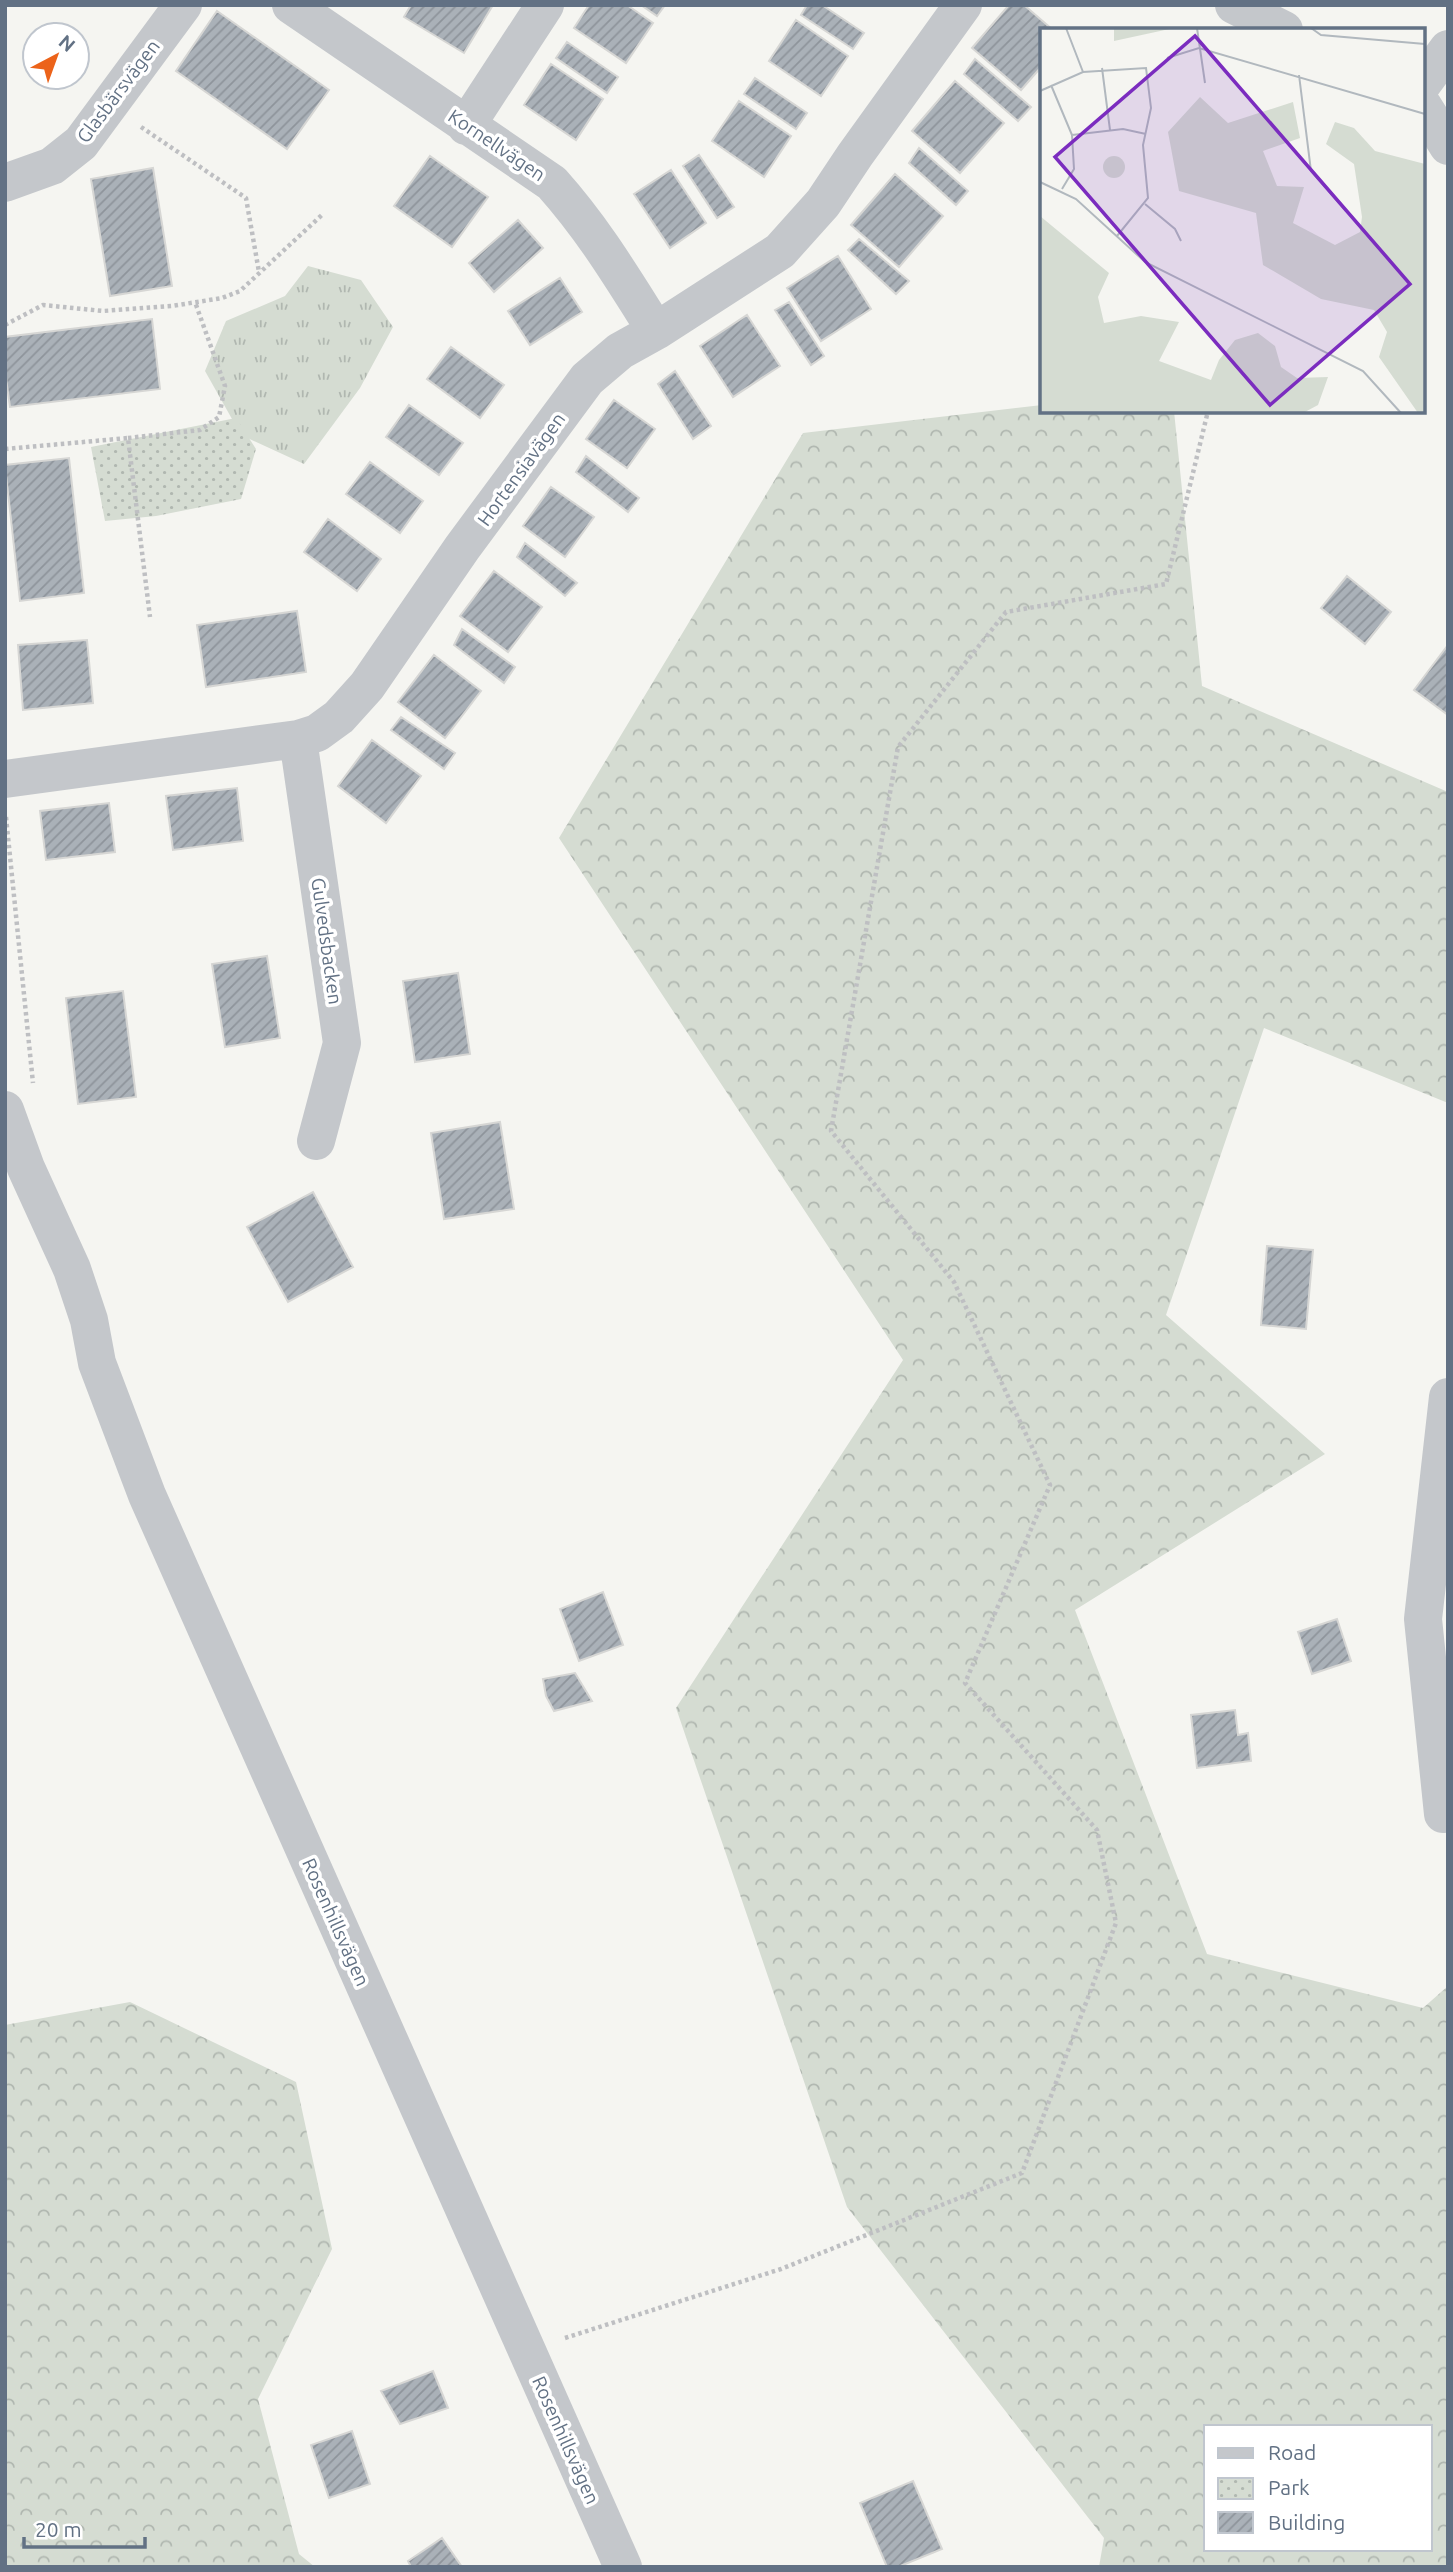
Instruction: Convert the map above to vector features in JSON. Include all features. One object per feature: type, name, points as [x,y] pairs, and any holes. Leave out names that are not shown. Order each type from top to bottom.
[{"type":"street","name":"Glasbärsvägen","points":[[5,183],[52,166],[81,142],[183,5]]},
{"type":"street","name":"Kornellvägen","points":[[291,5],[552,183],[582,215],[656,331]]},
{"type":"street","points":[[466,126],[545,5]]},
{"type":"street","name":"Hortensiavägen","points":[[5,779],[298,739],[317,733],[339,718],[367,685],[587,379],[620,351],[656,331],[780,251],[823,203],[963,5]]},
{"type":"street","points":[[1234,5],[1280,28]]},
{"type":"street","points":[[1425,80],[1448,49]]},
{"type":"street","points":[[1425,109],[1448,146]]},
{"type":"street","name":"Gulvedsbacken","points":[[298,739],[342,1043],[316,1141]]},
{"type":"street","name":"Rosenhillsvägen","points":[[20,1103],[26,1168],[72,1269],[89,1320],[97,1363],[147,1496],[623,2567]]},
{"type":"street","points":[[1443,1814],[1423,1619],[1448,1397]]},
{"type":"path","points":[[109,104],[246,198],[259,273]]},
{"type":"path","points":[[5,325],[43,305],[103,312],[222,298],[240,291],[324,213]]},
{"type":"path","points":[[5,449],[200,430],[219,417],[225,386],[195,302]]},
{"type":"path","points":[[524,2346],[557,2341],[781,2269],[1023,2173],[1116,1923],[1097,1830],[965,1683],[1050,1485],[954,1282],[831,1131],[898,747],[1006,612],[1167,584],[1208,413]]},
{"type":"path","points":[[128,438],[150,617]]},
{"type":"path","points":[[5,813],[20,1103]]},
{"type":"green space","points":[[308,266],[361,280],[393,327],[360,388],[304,464],[241,435],[205,371],[226,321],[285,296]]},
{"type":"green space","points":[[1040,405],[1040,413],[1174,413],[1202,686],[1448,792],[1448,1103],[1264,1028],[1166,1315],[1325,1454],[1075,1610],[1207,1954],[1423,2008],[1448,1986],[1448,2567],[1099,2567],[1104,2538],[847,2207],[676,1708],[903,1360],[559,838],[803,433]]},
{"type":"green space","points":[[236,418],[256,449],[241,499],[156,516],[105,521],[91,447]]},
{"type":"green space","points":[[130,2002],[296,2082],[332,2249],[258,2399],[299,2554],[315,2567],[5,2567],[5,2025]]},
{"type":"building","points":[[411,5],[493,5],[464,53],[404,17]]},
{"type":"building","points":[[589,5],[627,5],[653,23],[626,63],[574,28]]},
{"type":"building","points":[[641,5],[665,5],[657,16]]},
{"type":"building","points":[[807,5],[822,5],[864,33],[853,49],[801,15]]},
{"type":"building","points":[[1009,5],[1024,5],[1051,28],[1040,28],[1040,68],[1021,90],[972,48]]},
{"type":"building","points":[[217,11],[329,90],[287,149],[176,71]]},
{"type":"building","points":[[796,20],[848,56],[821,96],[769,61]]},
{"type":"building","points":[[567,42],[618,77],[607,93],[556,58]]},
{"type":"building","points":[[975,59],[1031,107],[1018,121],[964,74]]},
{"type":"building","points":[[551,64],[603,99],[576,140],[524,105]]},
{"type":"building","points":[[755,78],[807,113],[796,129],[744,94]]},
{"type":"building","points":[[955,81],[1004,123],[960,173],[912,131]]},
{"type":"building","points":[[739,101],[791,136],[764,177],[712,141]]},
{"type":"building","points":[[919,148],[968,191],[956,205],[909,163]]},
{"type":"building","points":[[699,155],[734,207],[717,218],[683,166]]},
{"type":"building","points":[[430,156],[488,197],[452,247],[394,206]]},
{"type":"building","points":[[153,168],[172,286],[110,296],[91,179]]},
{"type":"building","points":[[671,170],[706,223],[670,248],[634,194]]},
{"type":"building","points":[[895,174],[943,216],[899,267],[851,225]]},
{"type":"building","points":[[518,220],[543,248],[494,292],[469,263]]},
{"type":"building","points":[[859,239],[909,281],[896,294],[848,250]]},
{"type":"building","points":[[838,256],[871,309],[821,341],[787,288]]},
{"type":"building","points":[[560,278],[582,312],[530,345],[508,311]]},
{"type":"building","points":[[789,302],[824,356],[811,365],[775,310]]},
{"type":"building","points":[[747,315],[780,366],[733,397],[700,346]]},
{"type":"building","points":[[152,319],[160,389],[10,407],[5,371],[5,337]]},
{"type":"building","points":[[451,347],[504,385],[480,418],[427,379]]},
{"type":"building","points":[[675,371],[711,426],[693,439],[658,384]]},
{"type":"building","points":[[614,400],[655,429],[627,468],[586,439]]},
{"type":"building","points":[[409,405],[463,443],[439,475],[386,437]]},
{"type":"building","points":[[586,456],[639,498],[628,512],[576,472]]},
{"type":"building","points":[[69,458],[84,593],[20,601],[5,465]]},
{"type":"building","points":[[370,462],[423,501],[400,533],[346,494]]},
{"type":"building","points":[[551,487],[594,517],[565,557],[523,526]]},
{"type":"building","points":[[328,519],[381,559],[357,591],[304,552]]},
{"type":"building","points":[[525,543],[577,583],[565,596],[517,557]]},
{"type":"building","points":[[494,571],[542,607],[508,652],[460,616]]},
{"type":"building","points":[[1347,576],[1391,612],[1365,644],[1321,608]]},
{"type":"building","points":[[297,611],[306,672],[206,687],[197,625]]},
{"type":"building","points":[[462,629],[515,667],[504,683],[454,645]]},
{"type":"building","points":[[87,640],[93,703],[23,710],[18,645]]},
{"type":"building","points":[[1448,645],[1448,715],[1414,690]]},
{"type":"building","points":[[434,655],[481,691],[445,738],[398,702]]},
{"type":"building","points":[[401,717],[455,753],[444,769],[391,730]]},
{"type":"building","points":[[372,740],[421,776],[386,823],[338,786]]},
{"type":"building","points":[[237,788],[243,841],[173,850],[166,796]]},
{"type":"building","points":[[109,803],[115,852],[46,860],[40,811]]},
{"type":"building","points":[[267,956],[280,1038],[225,1047],[212,964]]},
{"type":"building","points":[[458,973],[470,1054],[415,1062],[403,981]]},
{"type":"building","points":[[123,991],[136,1097],[78,1104],[66,998]]},
{"type":"building","points":[[500,1122],[514,1209],[444,1219],[431,1133]]},
{"type":"building","points":[[313,1192],[353,1267],[288,1302],[247,1227]]},
{"type":"building","points":[[1267,1246],[1313,1250],[1306,1329],[1261,1325]]},
{"type":"building","points":[[603,1592],[623,1645],[579,1661],[560,1609]]},
{"type":"building","points":[[1337,1619],[1351,1661],[1312,1674],[1298,1632]]},
{"type":"building","points":[[575,1673],[592,1701],[554,1711],[546,1696],[543,1679]]},
{"type":"building","points":[[1235,1710],[1238,1735],[1248,1733],[1251,1761],[1197,1768],[1191,1715]]},
{"type":"building","points":[[433,2371],[448,2408],[400,2424],[381,2391]]},
{"type":"building","points":[[352,2431],[370,2484],[329,2498],[311,2445]]},
{"type":"building","points":[[913,2481],[942,2549],[898,2567],[887,2567],[860,2503]]},
{"type":"building","points":[[442,2538],[462,2567],[411,2567],[408,2561]]}]
